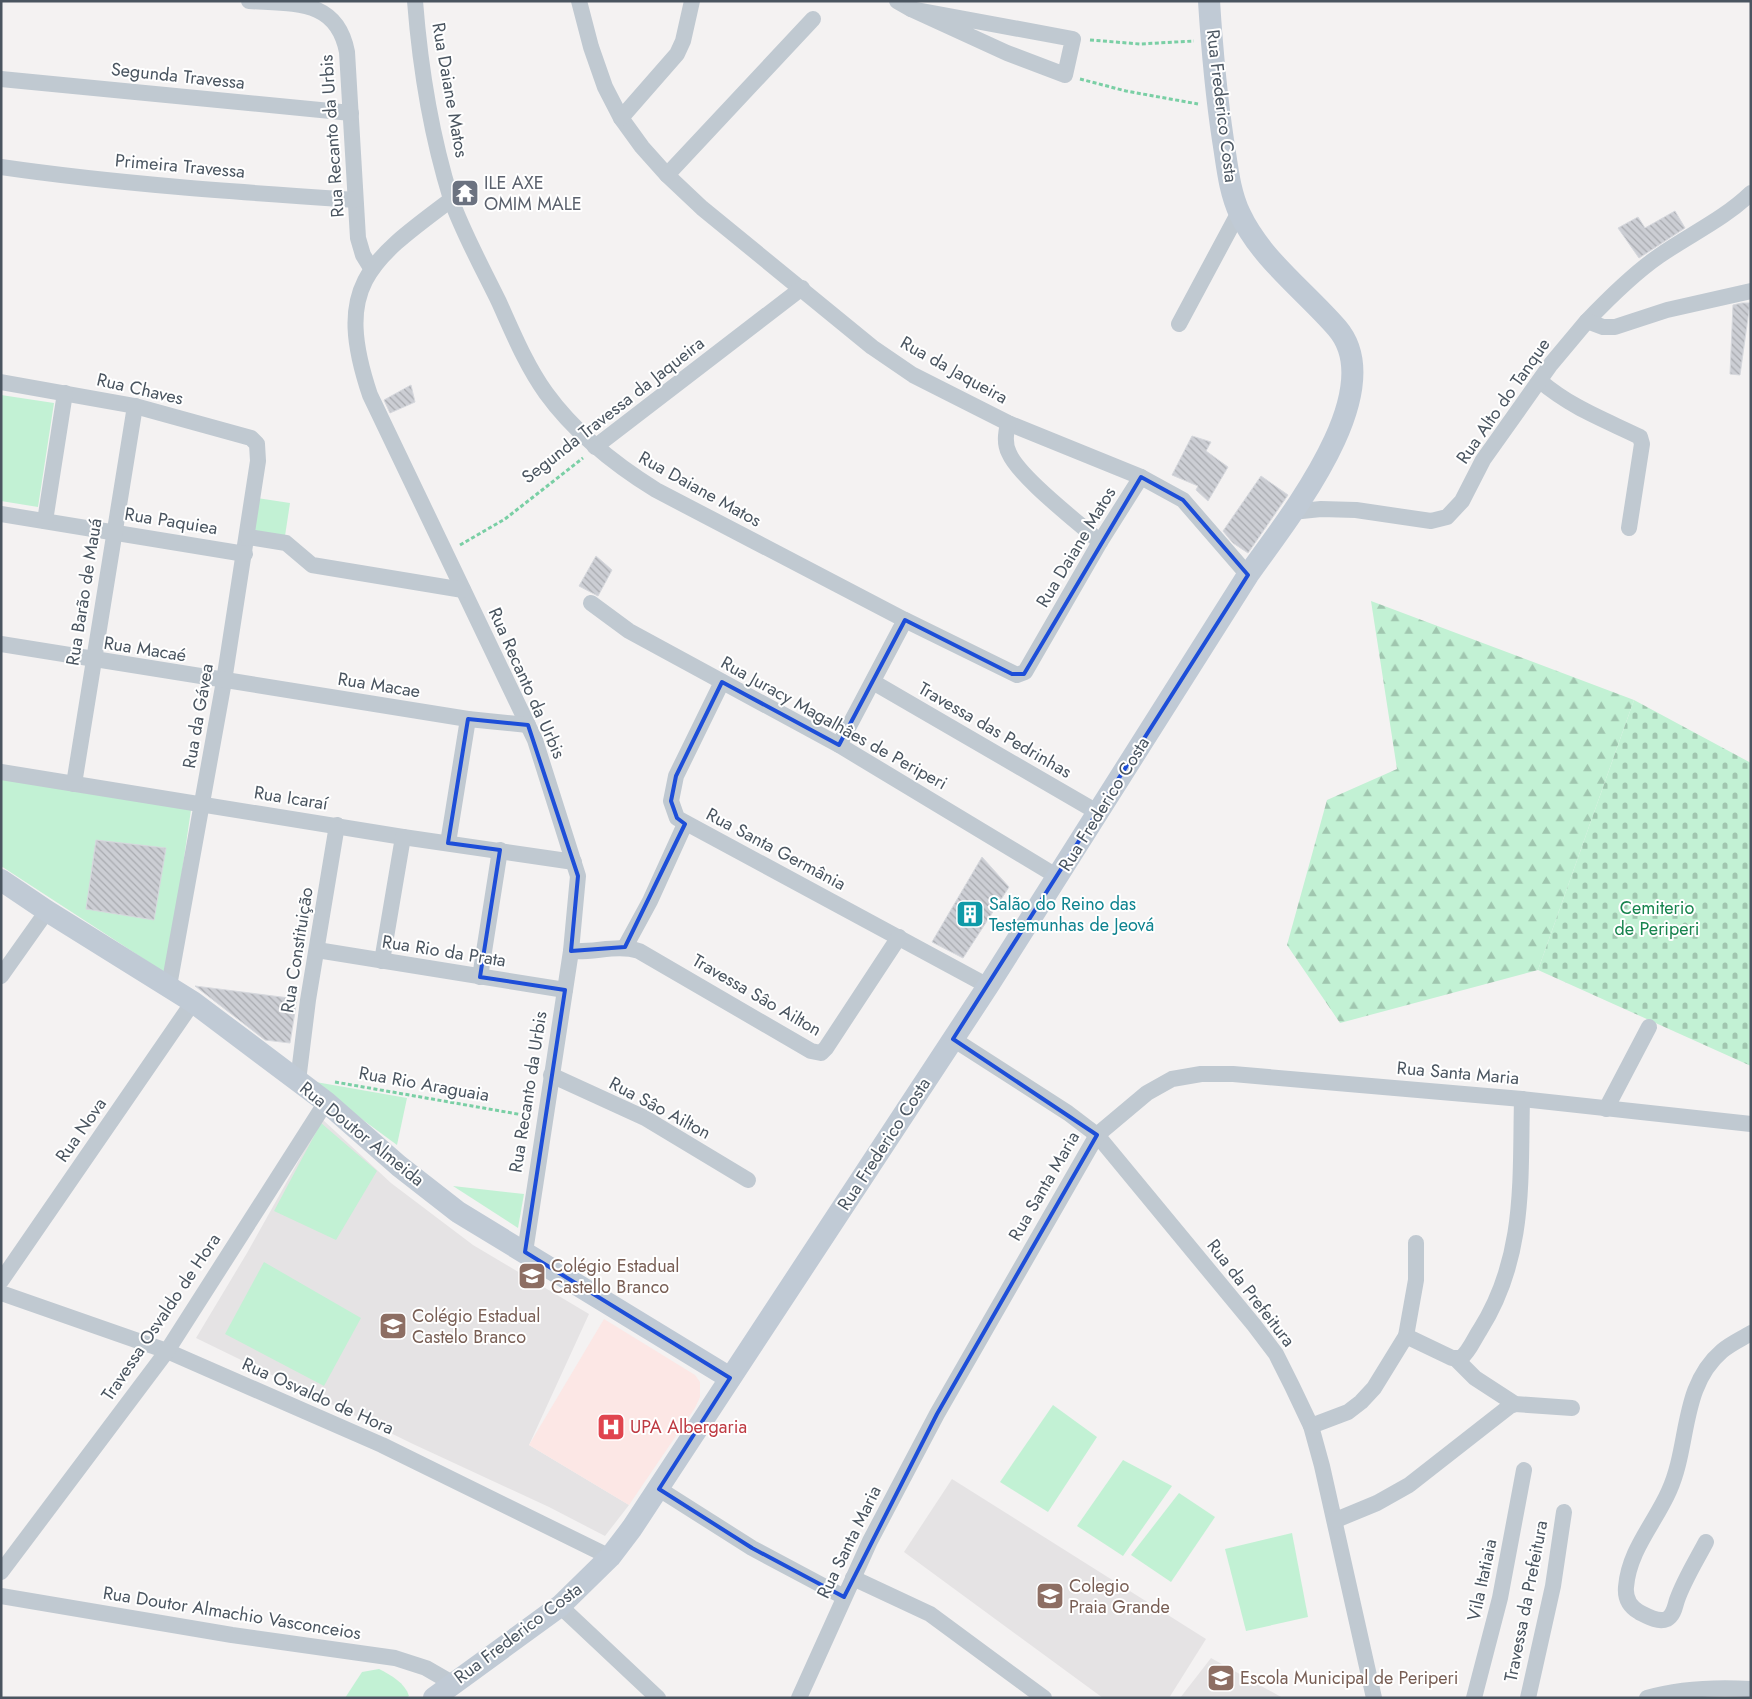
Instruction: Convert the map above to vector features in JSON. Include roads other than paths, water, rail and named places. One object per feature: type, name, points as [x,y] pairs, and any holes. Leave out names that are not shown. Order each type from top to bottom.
[{"type":"main road","name":"Rua Frederico Costa","points":[[434,1698],[560,1606],[610,1557],[659,1489],[954,1039],[1248,576],[1292,512],[1332,448],[1341,429],[1349,405],[1352,364],[1348,347],[1339,330],[1263,250],[1239,212],[1227,170],[1209,1]]},
{"type":"main road","name":"Rua Doutor Almeida","points":[[1,880],[193,1002],[298,1079],[399,1166],[458,1212],[730,1378]]},
{"type":"street","points":[[249,1],[325,6]]},
{"type":"street","name":"Rua Daiane Matos","points":[[415,1],[424,79],[452,199],[525,358],[545,392],[568,420],[596,447],[628,473],[656,490],[1012,674],[1022,674],[1100,542],[1142,477]]},
{"type":"street","name":"Rua da Jaqueira","points":[[578,1],[605,87],[622,118],[642,147],[702,208],[872,347],[913,375],[1008,423],[1142,477],[1183,500],[1248,576]]},
{"type":"street","points":[[622,118],[677,54],[683,41],[692,1]]},
{"type":"street","points":[[904,5],[1073,39],[1065,75],[1007,53],[904,5]]},
{"type":"street","name":"Rua Recanto da Urbis","points":[[325,6],[339,26],[346,42],[355,200],[360,247],[371,268]]},
{"type":"street","points":[[668,175],[813,19]]},
{"type":"street","name":"Segunda Travessa","points":[[1,79],[350,113]]},
{"type":"street","name":"Primeira Travessa","points":[[1,167],[55,175],[257,194],[355,200]]},
{"type":"street","name":"Rua Alto do Tanque","points":[[1292,512],[1321,509],[1356,510],[1432,521],[1447,517],[1456,509],[1483,460],[1567,343],[1587,321],[1615,293],[1658,256],[1712,223],[1751,193]]},
{"type":"street","name":"Rua Recanto da Urbis","points":[[452,199],[394,243],[371,268],[363,284],[357,304],[356,335],[359,361],[370,395],[444,554],[528,725],[578,876],[571,951],[525,1252]]},
{"type":"street","points":[[1179,324],[1239,212]]},
{"type":"street","name":"Segunda Travessa da Jaqueira","points":[[596,447],[802,288]]},
{"type":"street","points":[[1587,321],[1603,327],[1615,327],[1667,310],[1751,291]]},
{"type":"street","points":[[1540,381],[1563,400],[1640,437],[1642,444],[1629,528]]},
{"type":"street","name":"Rua Chaves","points":[[1,382],[135,406],[251,438],[257,444],[259,452]]},
{"type":"street","points":[[45,521],[65,393]]},
{"type":"street","name":"Rua Barão de Mauá","points":[[74,784],[113,532],[135,406]]},
{"type":"street","points":[[1008,423],[1006,443],[1016,463],[1027,477],[1100,542]]},
{"type":"street","name":"Rua da Gávea","points":[[169,986],[224,681],[248,537],[259,452]]},
{"type":"street","name":"Rua Paquiea","points":[[1,514],[245,554]]},
{"type":"street","points":[[248,537],[286,543],[312,565],[463,590]]},
{"type":"street","name":"Rua Juracy Magalhâes de Periperi","points":[[591,603],[629,631],[839,745],[1058,876]]},
{"type":"street","points":[[839,745],[905,620]]},
{"type":"street","name":"Rua Macaé","points":[[1,644],[93,661],[224,681]]},
{"type":"street","name":"Rua Macae","points":[[224,681],[468,720],[528,725]]},
{"type":"street","name":"Rua Santa Germânia","points":[[722,682],[676,776],[672,790],[673,811],[677,818],[988,986]]},
{"type":"street","name":"Travessa das Pedrinhas","points":[[873,682],[1097,812]]},
{"type":"street","points":[[448,843],[468,720]]},
{"type":"street","name":"Rua Icaraí","points":[[1,772],[403,837],[574,862]]},
{"type":"street","points":[[571,951],[600,951],[626,947],[650,901],[685,824]]},
{"type":"street","name":"Rua Constituição","points":[[298,1079],[337,825]]},
{"type":"street","points":[[382,961],[403,837]]},
{"type":"street","points":[[480,977],[500,850]]},
{"type":"street","points":[[1,976],[47,911]]},
{"type":"street","name":"Travessa Sâo Ailton","points":[[626,947],[647,955],[811,1051],[821,1052],[826,1048],[899,937]]},
{"type":"street","name":"Rua Rio da Prata","points":[[317,950],[565,990]]},
{"type":"street","name":"Rua Nova","points":[[1,1281],[193,1002]]},
{"type":"street","points":[[1606,1109],[1649,1027]]},
{"type":"street","name":"Rua da Prefeitura","points":[[954,1039],[1068,1113],[1097,1135],[1270,1347],[1292,1386],[1311,1426],[1336,1520],[1374,1698]]},
{"type":"street","name":"Rua Santa Maria","points":[[799,1698],[853,1578],[937,1414],[1097,1135],[1147,1093],[1172,1078],[1202,1074],[1232,1074],[1522,1099],[1751,1124]]},
{"type":"street","name":"Rua Sâo Ailton","points":[[551,1075],[645,1118],[748,1180]]},
{"type":"street","points":[[1456,1360],[1464,1355],[1484,1324],[1500,1293],[1512,1260],[1519,1220],[1522,1099]]},
{"type":"street","name":"Travessa Osvaldo de Hora","points":[[1,1572],[167,1351],[326,1102]]},
{"type":"street","points":[[1311,1426],[1348,1412],[1361,1402],[1374,1388],[1406,1336],[1412,1311],[1416,1243]]},
{"type":"street","name":"Rua Osvaldo de Hora","points":[[1,1294],[167,1351],[382,1445],[610,1557]]},
{"type":"street","points":[[1706,1542],[1683,1587],[1671,1616],[1664,1620],[1657,1620],[1636,1610],[1629,1604],[1626,1597],[1628,1574],[1639,1542],[1670,1490],[1692,1400],[1711,1364],[1722,1351],[1751,1333]]},
{"type":"street","points":[[1406,1336],[1456,1360],[1475,1378],[1516,1404]]},
{"type":"street","points":[[1336,1520],[1378,1503],[1409,1486],[1510,1406],[1516,1404],[1572,1408]]},
{"type":"street","name":"Vila Itatiaia","points":[[1474,1698],[1500,1598],[1524,1470]]},
{"type":"street","points":[[659,1489],[752,1548],[844,1597]]},
{"type":"street","name":"Travessa da Prefeitura","points":[[1528,1698],[1553,1586],[1564,1512]]},
{"type":"street","points":[[853,1578],[930,1614],[1044,1698]]},
{"type":"street","name":"Rua Doutor Almachio Vasconceios","points":[[1,1596],[232,1635],[394,1658],[426,1668],[452,1683]]},
{"type":"street","points":[[560,1606],[658,1698]]},
{"type":"street","points":[[1647,1698],[1666,1692],[1714,1687],[1751,1689]]},
{"type":"place","name":"ILE AXE OMIM MALE","points":[[465,193]]},
{"type":"place","name":"Salão do Reino das Testemunhas de Jeová","points":[[970,914]]},
{"type":"place","name":"Colégio Estadual Castello Branco","points":[[532,1276]]},
{"type":"place","name":"Colégio Estadual Castelo Branco","points":[[393,1326]]},
{"type":"place","name":"UPA Albergaria","points":[[611,1427]]},
{"type":"place","name":"Colegio Praia Grande","points":[[1050,1596]]},
{"type":"place","name":"Escola Municipal de Periperi","points":[[1221,1678]]},
{"type":"park label","name":"Cemiterio de Periperi","points":[[1657,918]]}]
